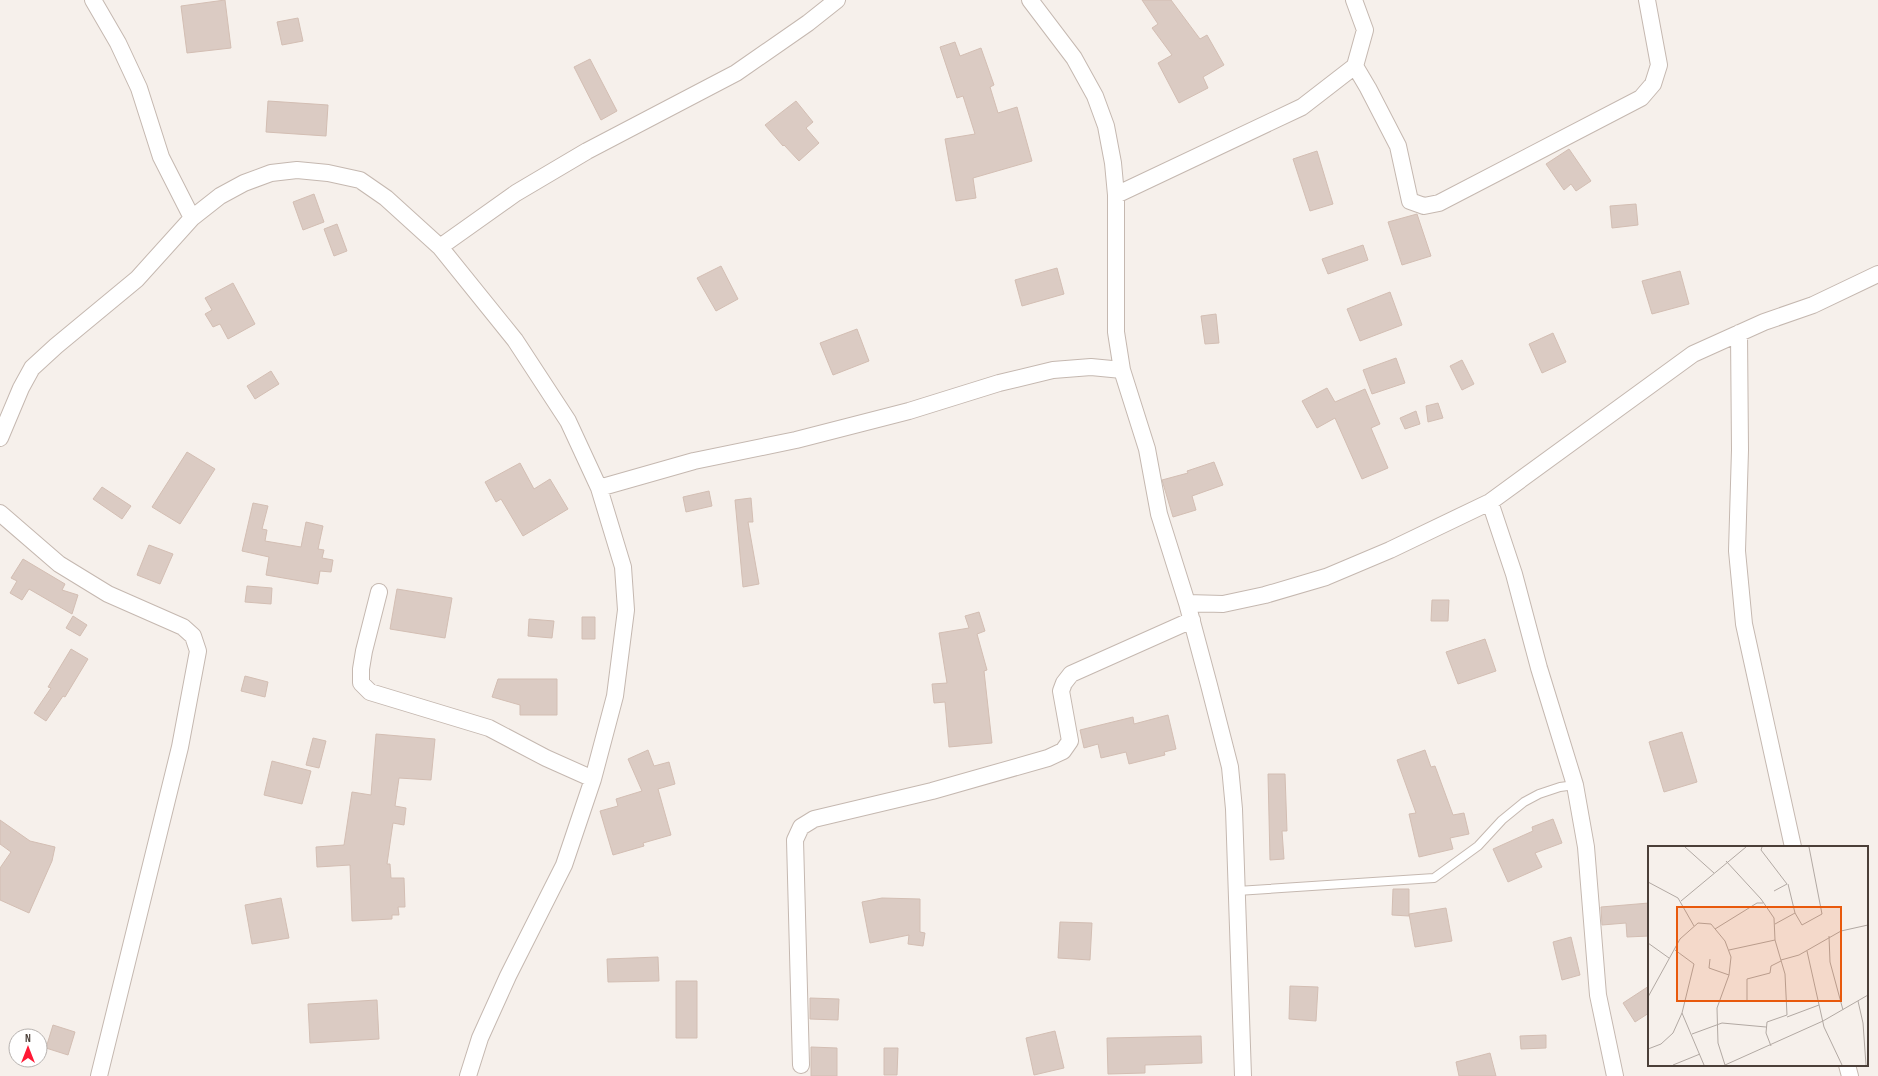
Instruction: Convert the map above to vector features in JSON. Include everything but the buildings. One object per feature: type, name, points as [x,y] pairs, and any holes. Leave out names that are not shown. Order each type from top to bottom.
[{"type":"street","points":[[92,0],[118,43],[139,88],[161,157],[192,218]]},
{"type":"street","points":[[440,247],[516,193],[587,151],[736,73],[808,23],[837,0]]},
{"type":"street","points":[[1030,0],[1074,58],[1095,96],[1106,126],[1113,162],[1116,195],[1116,332],[1122,370],[1147,449],[1158,514],[1187,602],[1230,767],[1234,809],[1243,1076]]},
{"type":"street","points":[[1116,195],[1302,107],[1354,66],[1365,30],[1354,0]]},
{"type":"street","points":[[1354,66],[1368,88],[1398,146],[1410,201],[1424,206],[1440,203],[1641,98],[1653,84],[1659,65],[1647,0]]},
{"type":"street","points":[[0,438],[21,388],[32,368],[56,346],[137,279],[192,218],[220,196],[270,173],[297,170],[328,173],[360,180],[386,198],[440,247],[515,340],[568,421],[599,488],[623,567],[626,610],[615,696],[593,779],[564,864],[508,976],[480,1038],[468,1076]]},
{"type":"street","points":[[1187,602],[1222,604],[1265,595],[1326,577],[1390,550],[1490,502],[1693,354],[1764,322],[1813,305],[1878,274]]},
{"type":"street","points":[[1739,333],[1740,450],[1737,551],[1744,624],[1793,846]]},
{"type":"street","points":[[599,488],[694,461],[796,440],[909,411],[999,383],[1053,370],[1091,367],[1122,370]]},
{"type":"street","points":[[1490,502],[1514,574],[1539,668],[1574,785],[1586,847],[1598,995],[1615,1076]]},
{"type":"street","points":[[0,513],[59,564],[108,594],[183,627],[193,636],[198,651],[180,747],[99,1076]]},
{"type":"street","points":[[379,592],[361,669],[361,683],[370,692],[489,728],[546,758],[593,779]]},
{"type":"street","points":[[801,1065],[795,840],[801,827],[814,819],[932,790],[1048,758],[1063,751],[1070,741],[1061,691],[1064,683],[1071,674],[1192,620]]},
{"type":"street","points":[[1847,1066],[1850,1076]]},
{"type":"lane","points":[[1237,891],[1434,878],[1478,846],[1502,820],[1524,802],[1539,794],[1560,787],[1574,785]]}]
